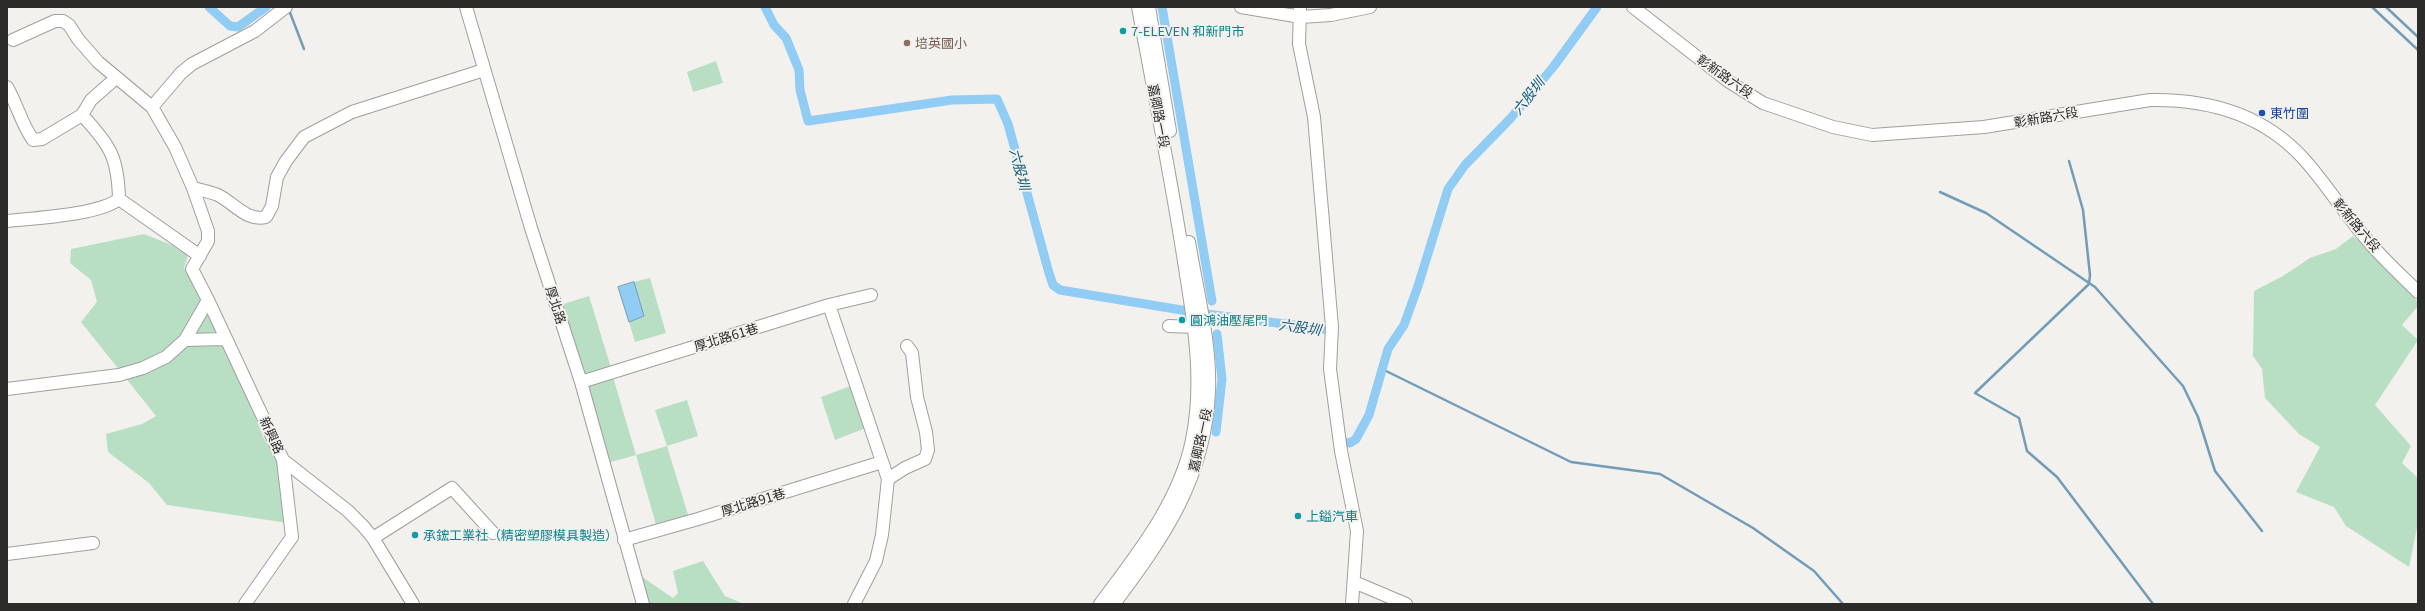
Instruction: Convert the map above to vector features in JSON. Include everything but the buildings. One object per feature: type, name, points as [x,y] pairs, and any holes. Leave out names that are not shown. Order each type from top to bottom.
[{"type":"street","points":[[152,107],[181,73],[192,64],[255,31],[286,7]]},
{"type":"street","name":"厚北路","points":[[466,7],[531,228],[581,382],[643,604]]},
{"type":"street","name":"嘉卿路一段","points":[[1138,7],[1194,296]]},
{"type":"street","name":"嘉卿路一段","points":[[1149,7],[1194,296]]},
{"type":"street","points":[[1241,7],[1331,15],[1370,7]]},
{"type":"street","name":"彰新路六段","points":[[1633,7],[1728,81],[1762,102],[1832,127],[1872,135],[1984,127],[2150,100],[2177,100],[2202,103],[2250,118],[2280,137],[2302,157],[2369,242],[2418,292]]},
{"type":"street","points":[[1301,12],[1299,44],[1314,117],[1331,332],[1330,369],[1336,418],[1357,531],[1352,604]]},
{"type":"street","points":[[13,40],[55,21],[62,21],[69,25],[78,39],[116,78],[127,85],[152,107],[174,147],[193,188],[208,231],[208,241],[200,256],[119,199]]},
{"type":"street","points":[[193,188],[218,195],[247,215],[260,219],[266,218],[272,206],[277,177],[286,161],[304,137],[352,112],[484,70]]},
{"type":"street","points":[[7,87],[18,107],[23,126],[32,140],[42,139],[82,115],[91,100],[116,78]]},
{"type":"street","points":[[82,115],[105,139],[113,155],[118,178],[119,199]]},
{"type":"street","points":[[7,221],[97,209],[113,204],[119,199]]},
{"type":"street","name":"新興路","points":[[200,256],[192,269],[283,460],[348,511],[373,538],[414,604]]},
{"type":"street","name":"厚北路61巷","points":[[581,382],[829,305],[871,295]]},
{"type":"street","points":[[1169,326],[1199,326],[1194,296]]},
{"type":"street","points":[[7,388],[119,375],[166,357],[185,340],[208,300]]},
{"type":"street","points":[[829,305],[888,479],[882,535],[876,561],[854,604]]},
{"type":"street","name":"嘉卿路一段","points":[[1100,604],[1155,527],[1166,509],[1185,463],[1192,441],[1198,397],[1199,326]]},
{"type":"street","name":"嘉卿路一段","points":[[1114,604],[1163,534],[1180,506],[1196,467],[1205,425],[1209,391],[1199,326]]},
{"type":"street","points":[[185,340],[226,339]]},
{"type":"street","points":[[888,479],[925,459],[928,450],[917,397],[912,353],[908,346]]},
{"type":"street","points":[[245,604],[292,537],[283,460]]},
{"type":"street","name":"厚北路91巷","points":[[624,540],[698,520],[882,462]]},
{"type":"street","points":[[373,538],[452,488],[493,533]]},
{"type":"street","points":[[7,554],[93,542]]},
{"type":"street","points":[[1354,582],[1406,604]]},
{"type":"green space","points":[[716,61],[723,83],[693,92],[687,72]]},
{"type":"green space","points":[[144,234],[189,252],[184,268],[221,334],[264,439],[283,466],[288,523],[167,505],[149,483],[108,452],[106,434],[142,424],[156,416],[81,322],[97,302],[91,280],[70,263],[71,249]]},
{"type":"green space","points":[[2353,236],[2371,250],[2418,302],[2418,306],[2402,325],[2418,340],[2375,405],[2411,446],[2402,463],[2418,478],[2418,523],[2409,567],[2346,526],[2334,507],[2296,492],[2320,447],[2299,434],[2265,398],[2262,369],[2253,356],[2254,291],[2283,276],[2310,258],[2336,249]]},
{"type":"green space","points":[[650,278],[666,333],[635,342],[629,322],[644,316],[634,282]]},
{"type":"green space","points":[[589,296],[612,371],[584,379],[557,306]]},
{"type":"green space","points":[[613,377],[636,455],[604,464],[585,386]]},
{"type":"green space","points":[[853,385],[866,428],[835,440],[821,397]]},
{"type":"green space","points":[[687,400],[698,436],[667,446],[655,410]]},
{"type":"green space","points":[[667,446],[689,518],[657,528],[636,455]]},
{"type":"green space","points":[[703,561],[725,596],[744,604],[642,604],[632,570],[673,598],[678,593],[673,571]]},
{"type":"water","points":[[634,282],[644,316],[629,322],[618,287]]},
{"type":"waterway","name":"六股圳","points":[[209,7],[230,26],[238,27],[266,7]]},
{"type":"waterway","name":"六股圳","points":[[765,7],[774,25],[786,38],[799,70],[800,90],[808,121],[952,100],[997,99],[1008,124],[1049,273],[1053,285],[1060,290],[1206,314],[1317,328],[1334,331],[1334,336]]},
{"type":"waterway","points":[[1162,7],[1212,301]]},
{"type":"waterway","name":"六股圳","points":[[1338,436],[1342,442],[1350,443],[1356,439],[1369,415],[1388,349],[1404,325],[1418,286],[1448,189],[1465,165],[1510,119],[1554,66],[1597,7]]},
{"type":"waterway","points":[[2372,7],[2418,50]]},
{"type":"waterway","points":[[2386,7],[2418,37]]},
{"type":"waterway","points":[[289,10],[304,49]]},
{"type":"waterway","points":[[2069,161],[2083,210],[2090,275],[2089,284],[1975,393],[2019,418],[2027,451],[2057,477],[2153,604]]},
{"type":"waterway","points":[[1940,192],[1986,213],[2095,287],[2183,386],[2198,417],[2215,471],[2262,531]]},
{"type":"waterway","points":[[1216,432],[1222,379],[1217,334]]},
{"type":"waterway","points":[[1382,369],[1571,462],[1660,474],[1753,528],[1814,571],[1843,604]]},
{"type":"place","name":"7-ELEVEN 和新門市","points":[[1123,31]]},
{"type":"place","name":"培英國小","points":[[907,43]]},
{"type":"place","name":"東竹圍","points":[[2262,113]]},
{"type":"place","name":"圓鴻油壓尾門","points":[[1182,320]]},
{"type":"place","name":"上鎰汽車","points":[[1298,516]]},
{"type":"place","name":"承鋐工業社（精密塑膠模具製造）","points":[[415,535]]}]
